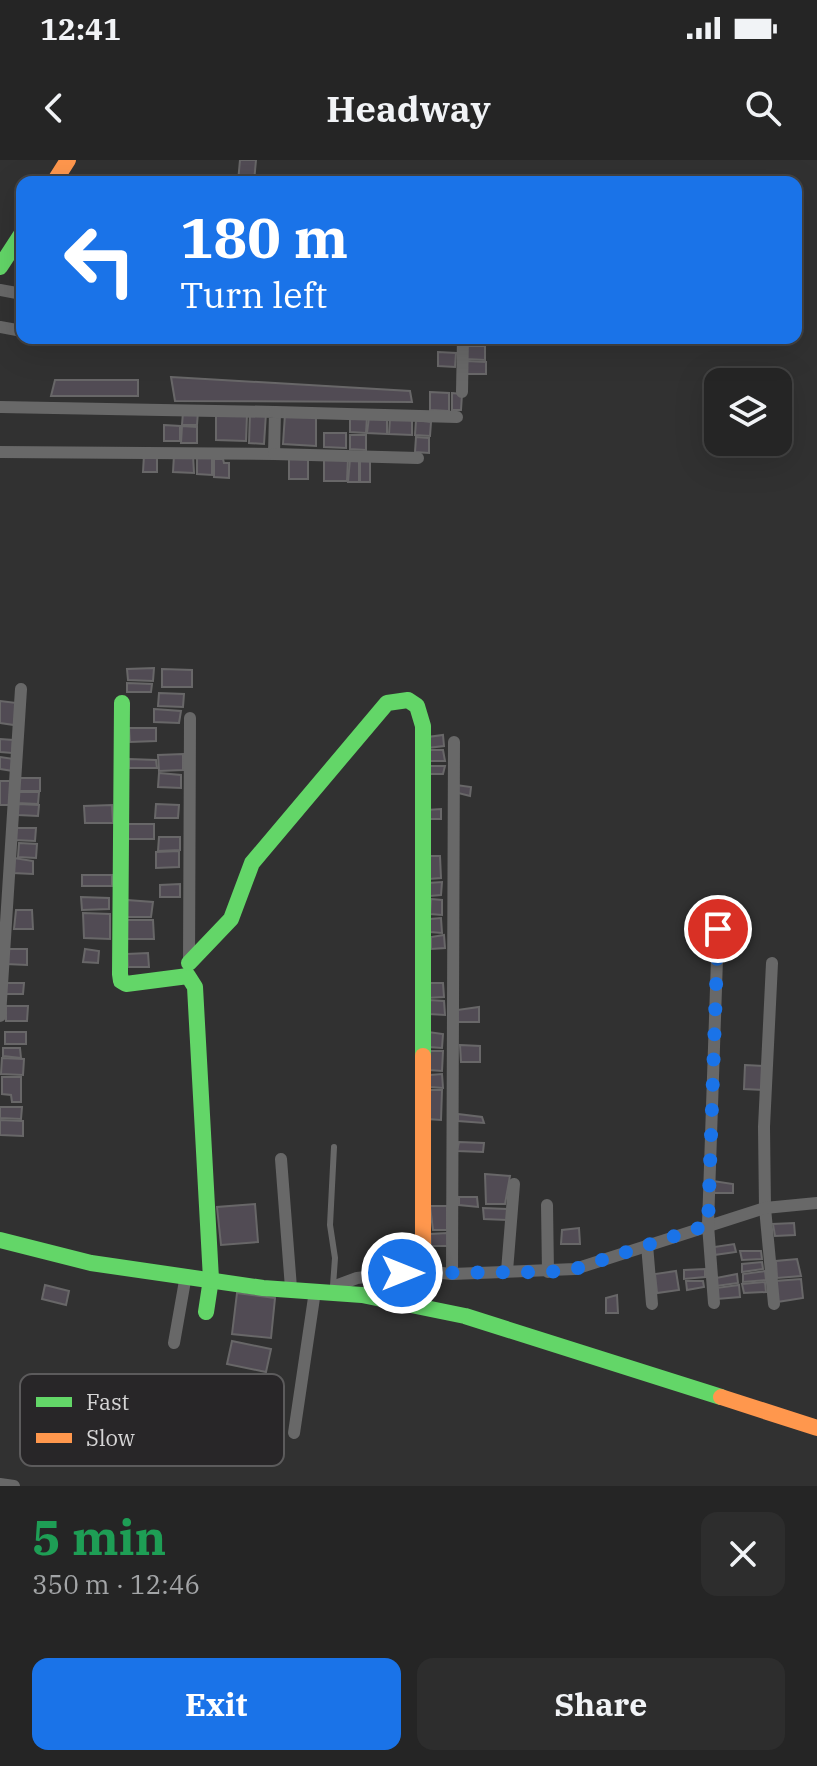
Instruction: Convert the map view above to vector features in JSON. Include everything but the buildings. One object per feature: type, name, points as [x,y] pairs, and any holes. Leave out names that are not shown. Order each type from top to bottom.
[{"type":"street","points":[[0,267],[16,242]]},
{"type":"street","points":[[462,392],[463,344]]},
{"type":"street","points":[[0,407],[457,417]]},
{"type":"street","points":[[274,454],[275,412]]},
{"type":"street","points":[[0,452],[418,458]]},
{"type":"street","points":[[0,1016],[21,689]]},
{"type":"street","points":[[122,703],[121,981],[126,984],[188,970],[231,919],[252,863],[387,703],[406,698],[417,704],[422,713],[423,1271]]},
{"type":"street","points":[[190,718],[188,970],[195,987],[211,1279],[206,1312]]},
{"type":"street","points":[[452,1274],[454,742]]},
{"type":"street","points":[[714,1303],[708,1225],[718,929]]},
{"type":"street","points":[[772,963],[764,1127],[765,1208],[774,1304]]},
{"type":"street","points":[[281,1159],[291,1288]]},
{"type":"street","points":[[507,1271],[514,1184]]},
{"type":"street","points":[[333,1292],[338,1285],[357,1278],[423,1271],[452,1274],[548,1272],[591,1265],[765,1208],[817,1203]]},
{"type":"street","points":[[547,1205],[548,1272]]},
{"type":"street","points":[[0,1240],[91,1263],[263,1288],[362,1295],[465,1316],[817,1428]]},
{"type":"street","points":[[647,1245],[652,1304]]},
{"type":"street","points":[[174,1343],[186,1275]]},
{"type":"street","points":[[294,1433],[315,1291]]},
{"type":"street","points":[[0,1484],[14,1486]]},
{"type":"lane","points":[[333,1292],[335,1258],[330,1225],[334,1147]]},
{"type":"traffic: fast","points":[[0,267],[16,242]]},
{"type":"traffic: fast","points":[[189,963],[231,919],[252,863],[387,703],[408,700],[417,706],[423,726],[423,1056]]},
{"type":"traffic: fast","points":[[122,703],[120,974],[121,981],[126,984],[188,976],[195,987],[211,1279],[206,1312]]},
{"type":"traffic: fast","points":[[0,1240],[91,1263],[263,1288],[362,1295],[465,1316],[721,1397]]},
{"type":"traffic: slow","points":[[58,176],[68,160]]},
{"type":"traffic: slow","points":[[423,1056],[423,1271]]},
{"type":"traffic: slow","points":[[721,1397],[817,1428]]},
{"type":"route","points":[[402,1273],[575,1269],[708,1225],[718,929]]}]
